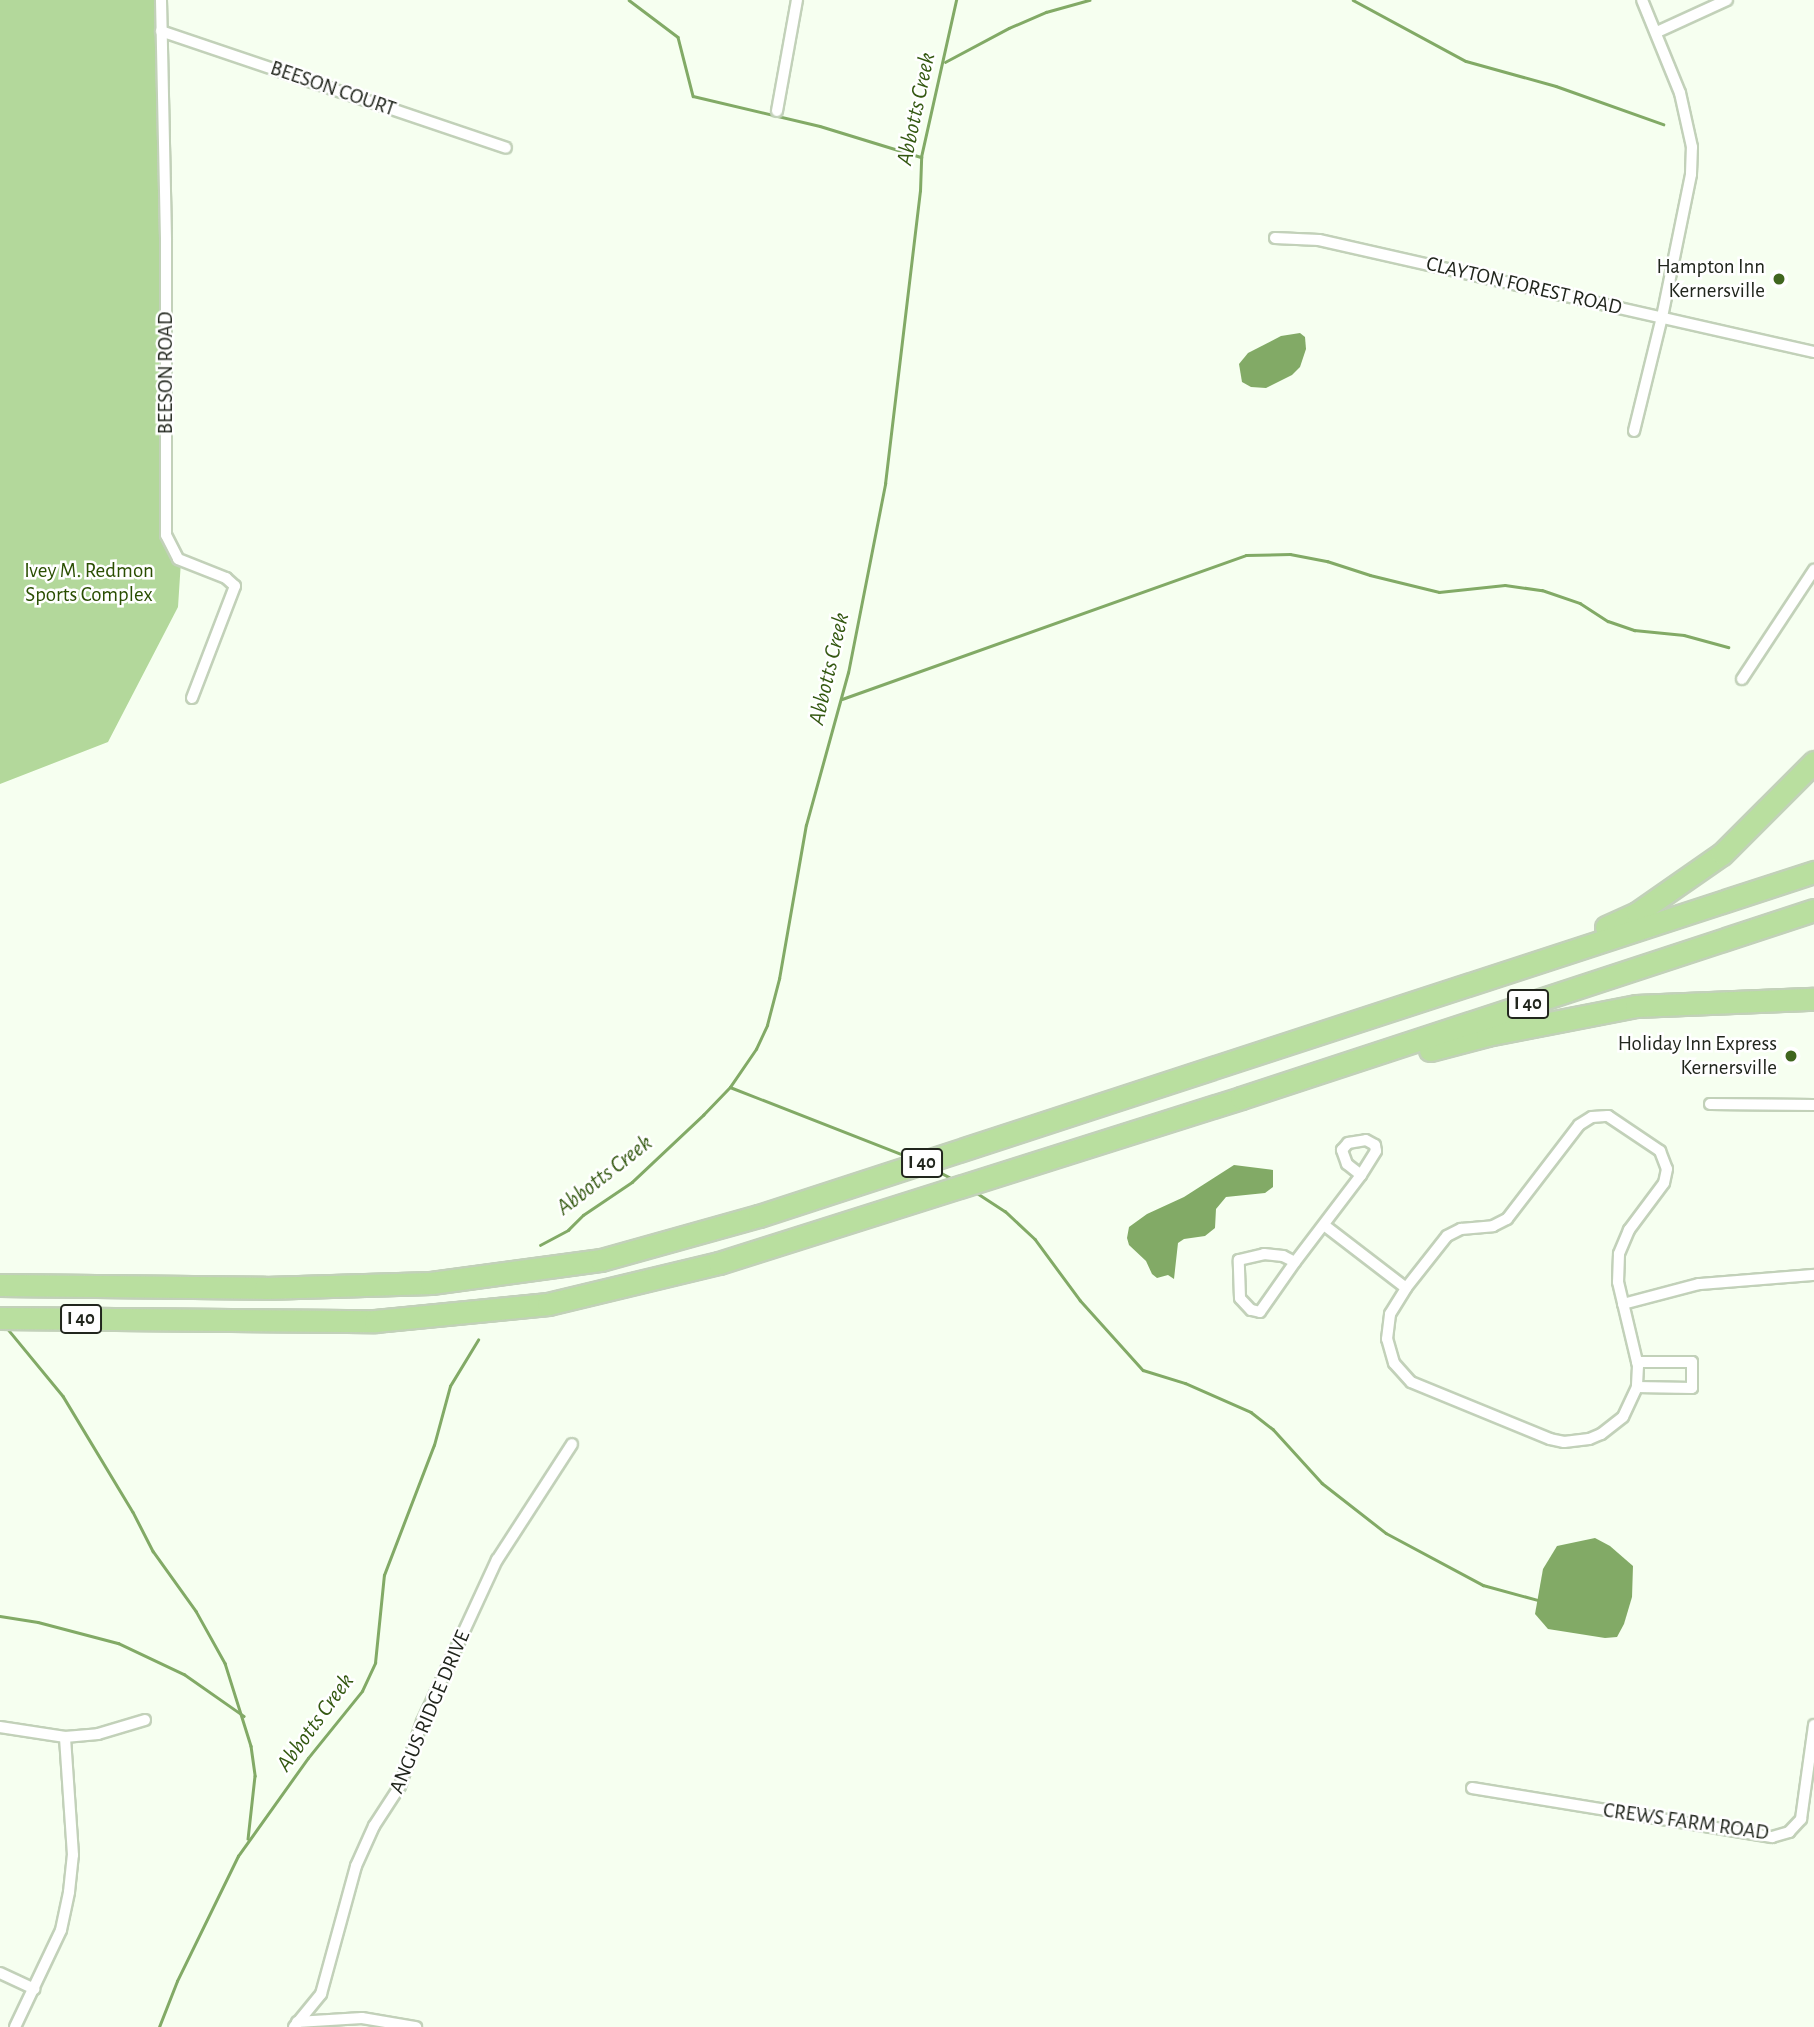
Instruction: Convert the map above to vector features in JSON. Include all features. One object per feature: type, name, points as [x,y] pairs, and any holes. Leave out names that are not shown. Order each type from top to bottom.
[{"type":"highway","points":[[1434,995],[1543,954],[1637,913],[1722,854],[1814,762]]},
{"type":"highway","name":"I 40","points":[[0,1285],[265,1288],[431,1283],[601,1260],[772,1212],[1814,872]]},
{"type":"highway","name":"I 40","points":[[0,1318],[375,1321],[548,1304],[719,1263],[1241,1098],[1814,910]]},
{"type":"highway","points":[[1241,1098],[1487,1035],[1636,1006],[1814,999]]},
{"type":"street","name":"BEESON ROAD","points":[[161,0],[166,241],[166,535],[172,552],[181,561],[226,578],[235,586],[192,698]]},
{"type":"street","points":[[777,111],[797,0]]},
{"type":"street","points":[[1633,431],[1662,317],[1690,174],[1692,147],[1680,93],[1642,0]]},
{"type":"street","points":[[1657,32],[1727,0]]},
{"type":"street","name":"BEESON COURT","points":[[161,31],[506,148]]},
{"type":"street","name":"CLAYTON FOREST ROAD","points":[[1275,238],[1319,240],[1814,352]]},
{"type":"street","points":[[1742,680],[1814,570]]},
{"type":"street","points":[[1710,1104],[1814,1105]]},
{"type":"street","points":[[1600,1116],[1619,1121],[1660,1151],[1667,1169],[1664,1183],[1629,1230],[1619,1254],[1618,1282],[1637,1362],[1637,1388],[1630,1407],[1613,1426],[1589,1439],[1564,1442],[1550,1440],[1422,1388],[1402,1373],[1389,1352],[1387,1339],[1390,1314],[1406,1288],[1447,1236],[1461,1229],[1493,1226],[1507,1219],[1579,1125],[1600,1116]]},
{"type":"street","points":[[1295,1262],[1283,1256],[1264,1254],[1239,1260],[1239,1287],[1244,1304],[1260,1312],[1361,1175]]},
{"type":"street","points":[[1324,1225],[1406,1288]]},
{"type":"street","points":[[1623,1304],[1653,1299],[1699,1284],[1814,1275]]},
{"type":"street","points":[[1637,1362],[1692,1362],[1692,1388],[1637,1388]]},
{"type":"street","name":"ANGUS RIDGE DRIVE","points":[[295,2025],[321,1994],[356,1867],[374,1826],[400,1786],[422,1722],[497,1560],[572,1444]]},
{"type":"street","points":[[0,1727],[65,1737],[97,1734],[145,1720]]},
{"type":"street","name":"CREWS FARM ROAD","points":[[1472,1788],[1772,1837],[1789,1832],[1801,1819],[1814,1725]]},
{"type":"street","points":[[15,2027],[61,1930],[69,1892],[73,1856],[65,1737]]},
{"type":"street","points":[[0,1973],[35,1989]]},
{"type":"street","points":[[295,2025],[362,2018],[416,2027]]},
{"type":"green space","name":"Ivey M. Redmon Sports Complex","points":[[0,0],[161,0],[166,535],[181,561],[178,607],[108,742],[0,784]]},
{"type":"shaded area","points":[[1300,333],[1305,337],[1306,349],[1300,367],[1292,375],[1266,388],[1251,387],[1242,382],[1239,364],[1248,353],[1281,336]]},
{"type":"shaded area","points":[[1234,1165],[1273,1170],[1273,1187],[1265,1193],[1226,1197],[1216,1209],[1215,1228],[1205,1236],[1184,1239],[1178,1243],[1174,1279],[1168,1275],[1157,1278],[1146,1261],[1129,1245],[1129,1227],[1147,1214],[1184,1197]]},
{"type":"shaded area","points":[[1595,1538],[1610,1546],[1633,1566],[1632,1597],[1624,1624],[1617,1637],[1605,1638],[1548,1629],[1535,1614],[1543,1569],[1557,1546]]},
{"type":"waterway","points":[[629,0],[678,37],[693,96],[820,126],[921,157]]},
{"type":"waterway","name":"Abbotts Creek","points":[[540,1245],[568,1230],[583,1215],[632,1182],[703,1115],[730,1087],[756,1049],[767,1025],[779,979],[806,825],[848,673],[885,484],[920,191],[921,157],[956,0]]},
{"type":"waterway","points":[[945,62],[1046,12],[1089,0]]},
{"type":"waterway","points":[[1353,0],[1466,61],[1556,86],[1663,124]]},
{"type":"waterway","points":[[842,699],[1246,555],[1290,554],[1327,561],[1439,592],[1505,585],[1542,590],[1580,603],[1608,621],[1634,630],[1684,635],[1728,647]]},
{"type":"waterway","points":[[730,1087],[909,1157]]},
{"type":"waterway","points":[[934,1169],[953,1179]]},
{"type":"waterway","points":[[974,1191],[1005,1211],[1035,1239],[1080,1300],[1143,1370],[1185,1383],[1251,1412],[1273,1429],[1322,1483],[1386,1533],[1483,1585],[1538,1600]]},
{"type":"waterway","points":[[7,1328],[63,1396],[133,1512],[153,1551],[196,1611],[225,1663],[251,1746],[255,1776],[248,1839]]},
{"type":"waterway","name":"Abbotts Creek","points":[[159,2027],[177,1981],[238,1856],[308,1758],[362,1691],[375,1663],[384,1575],[434,1445],[450,1386],[478,1340]]},
{"type":"waterway","points":[[0,1616],[38,1622],[118,1643],[184,1674],[244,1716]]},
{"type":"place","name":"Hampton Inn Kernersville","points":[[1779,279]]},
{"type":"place","name":"Holiday Inn Express Kernersville","points":[[1791,1056]]}]
